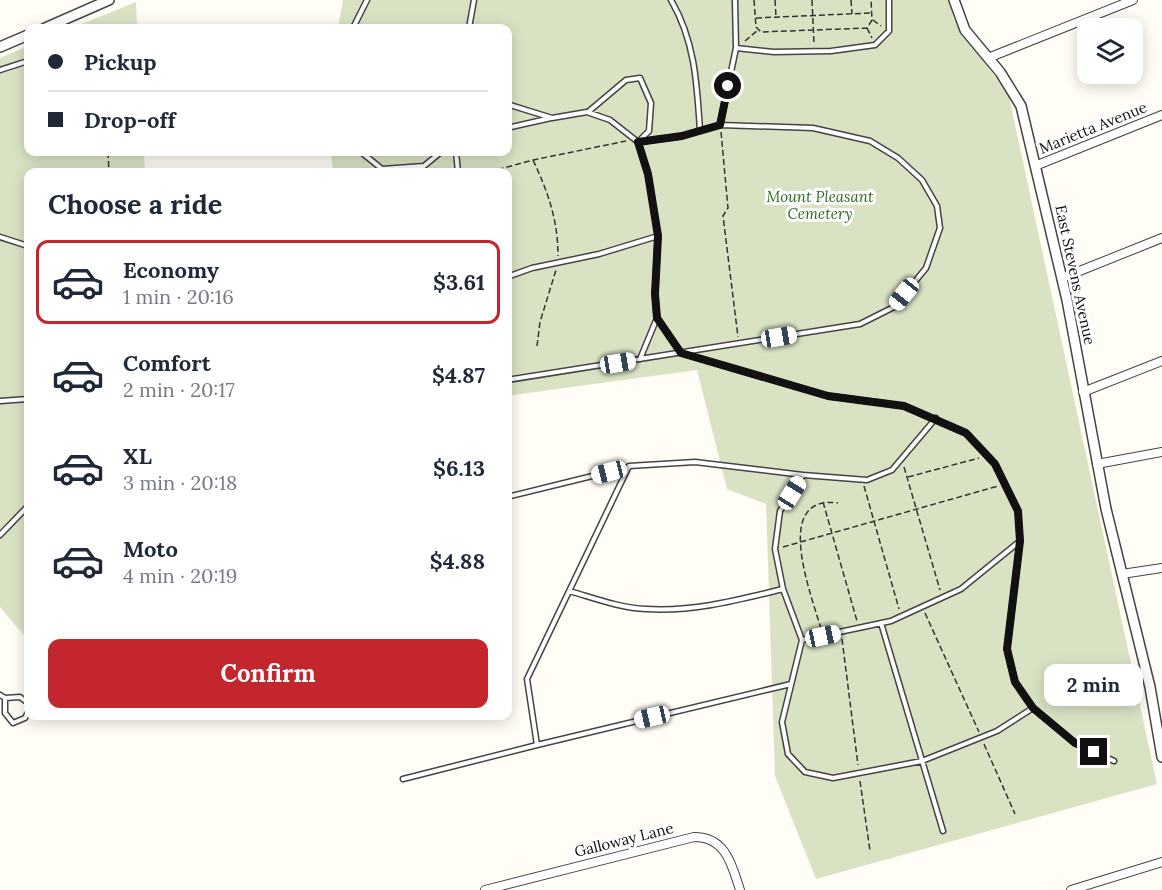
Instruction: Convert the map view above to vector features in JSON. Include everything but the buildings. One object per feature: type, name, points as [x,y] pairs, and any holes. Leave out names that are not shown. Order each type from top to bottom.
[{"type":"street","points":[[55,24],[109,0]]},
{"type":"street","name":"East Stevens Avenue","points":[[954,0],[965,30],[1011,87],[1020,106],[1062,278],[1097,464],[1150,687],[1162,757]]},
{"type":"street","points":[[988,58],[1133,0]]},
{"type":"street","points":[[0,47],[24,37]]},
{"type":"street","name":"Marietta Avenue","points":[[1035,166],[1162,115]]},
{"type":"street","points":[[1062,278],[1162,238]]},
{"type":"street","points":[[1083,392],[1162,362]]},
{"type":"street","points":[[1097,464],[1162,452]]},
{"type":"street","points":[[1122,574],[1162,568]]},
{"type":"street","name":"Galloway Lane","points":[[485,890],[694,837],[716,842],[725,850],[740,890]]},
{"type":"street","points":[[1071,890],[1162,862]]},
{"type":"lane","points":[[355,24],[367,0]]},
{"type":"lane","points":[[470,24],[474,0]]},
{"type":"lane","points":[[671,0],[684,22],[696,65],[700,131]]},
{"type":"lane","points":[[720,125],[736,48],[735,0]]},
{"type":"lane","points":[[736,48],[774,52],[875,45],[889,31],[889,0]]},
{"type":"lane","points":[[0,70],[24,62]]},
{"type":"lane","points":[[587,112],[626,80],[640,78],[651,103],[649,131],[636,140]]},
{"type":"lane","points":[[512,106],[552,118]]},
{"type":"lane","points":[[512,127],[587,112],[610,120],[636,140],[648,174],[658,236],[655,294],[657,318],[640,359]]},
{"type":"lane","points":[[512,379],[860,324],[894,307],[926,268],[940,228],[938,206],[922,180],[898,158],[870,141],[813,128],[720,125],[682,136],[636,140]]},
{"type":"lane","points":[[366,156],[381,168]]},
{"type":"lane","points":[[396,168],[424,166],[436,156]]},
{"type":"lane","points":[[512,276],[558,262],[599,254],[658,236]]},
{"type":"lane","points":[[0,237],[24,245]]},
{"type":"lane","points":[[657,318],[681,353],[828,396],[904,406],[966,433],[995,464],[1018,511],[1020,541],[1007,649],[1015,682],[1033,708],[1075,743],[1114,762]]},
{"type":"lane","points":[[0,401],[24,399]]},
{"type":"lane","points":[[512,496],[629,466],[695,462],[862,480],[892,470],[936,418]]},
{"type":"lane","points":[[537,745],[526,679],[629,466]]},
{"type":"lane","points":[[803,475],[780,511],[775,549],[783,590],[802,640],[782,722],[788,754],[805,772],[833,778],[922,761],[997,731],[1033,708]]},
{"type":"lane","points":[[0,535],[24,510]]},
{"type":"lane","points":[[802,640],[881,623],[922,607],[961,589],[1020,541]]},
{"type":"lane","points":[[569,591],[614,603],[652,609],[693,609],[783,590]]},
{"type":"lane","points":[[881,623],[943,831]]},
{"type":"lane","points":[[403,779],[791,684]]},
{"type":"lane","points":[[0,695],[5,698],[20,696],[24,700]]},
{"type":"lane","points":[[5,698],[5,713],[13,723],[24,718]]},
{"type":"path","points":[[754,0],[756,27],[761,32],[867,28]]},
{"type":"path","points":[[775,0],[776,17]]},
{"type":"path","points":[[812,0],[814,51]]},
{"type":"path","points":[[851,0],[852,14]]},
{"type":"path","points":[[867,28],[872,20],[871,0]]},
{"type":"path","points":[[755,18],[872,13]]},
{"type":"path","points":[[872,20],[889,31]]},
{"type":"path","points":[[867,28],[875,45]]},
{"type":"path","points":[[736,48],[759,30]]},
{"type":"path","points":[[720,125],[728,208],[723,216],[738,344]]},
{"type":"path","points":[[504,168],[636,140]]},
{"type":"path","points":[[533,160],[549,194],[556,222],[558,262],[540,322],[537,346]]},
{"type":"path","points":[[907,478],[987,456]]},
{"type":"path","points":[[902,458],[942,597]]},
{"type":"path","points":[[862,480],[901,616]]},
{"type":"path","points":[[775,549],[1005,484]]},
{"type":"path","points":[[822,501],[859,628]]},
{"type":"path","points":[[823,636],[799,543],[806,514],[816,503],[822,501],[838,503]]},
{"type":"path","points":[[922,607],[1015,814]]},
{"type":"path","points":[[841,632],[870,851]]},
{"type":"green space","name":"Mount Pleasant Cemetery","points":[[343,0],[950,0],[954,19],[1009,97],[1157,784],[816,879],[775,776],[766,504],[727,489],[697,370],[512,395],[512,168],[333,168],[331,156],[512,156],[512,24],[339,24]]},
{"type":"green space","points":[[136,2],[137,24],[82,24]]},
{"type":"green space","points":[[24,48],[24,156],[144,156],[145,168],[24,168],[24,635],[0,607],[0,58]]},
{"type":"route","points":[[728,86],[720,125],[682,136],[638,142],[648,174],[658,236],[655,294],[657,318],[681,353],[828,396],[904,406],[966,433],[995,464],[1018,511],[1020,541],[1007,649],[1015,682],[1033,708],[1075,743],[1094,752]]}]
